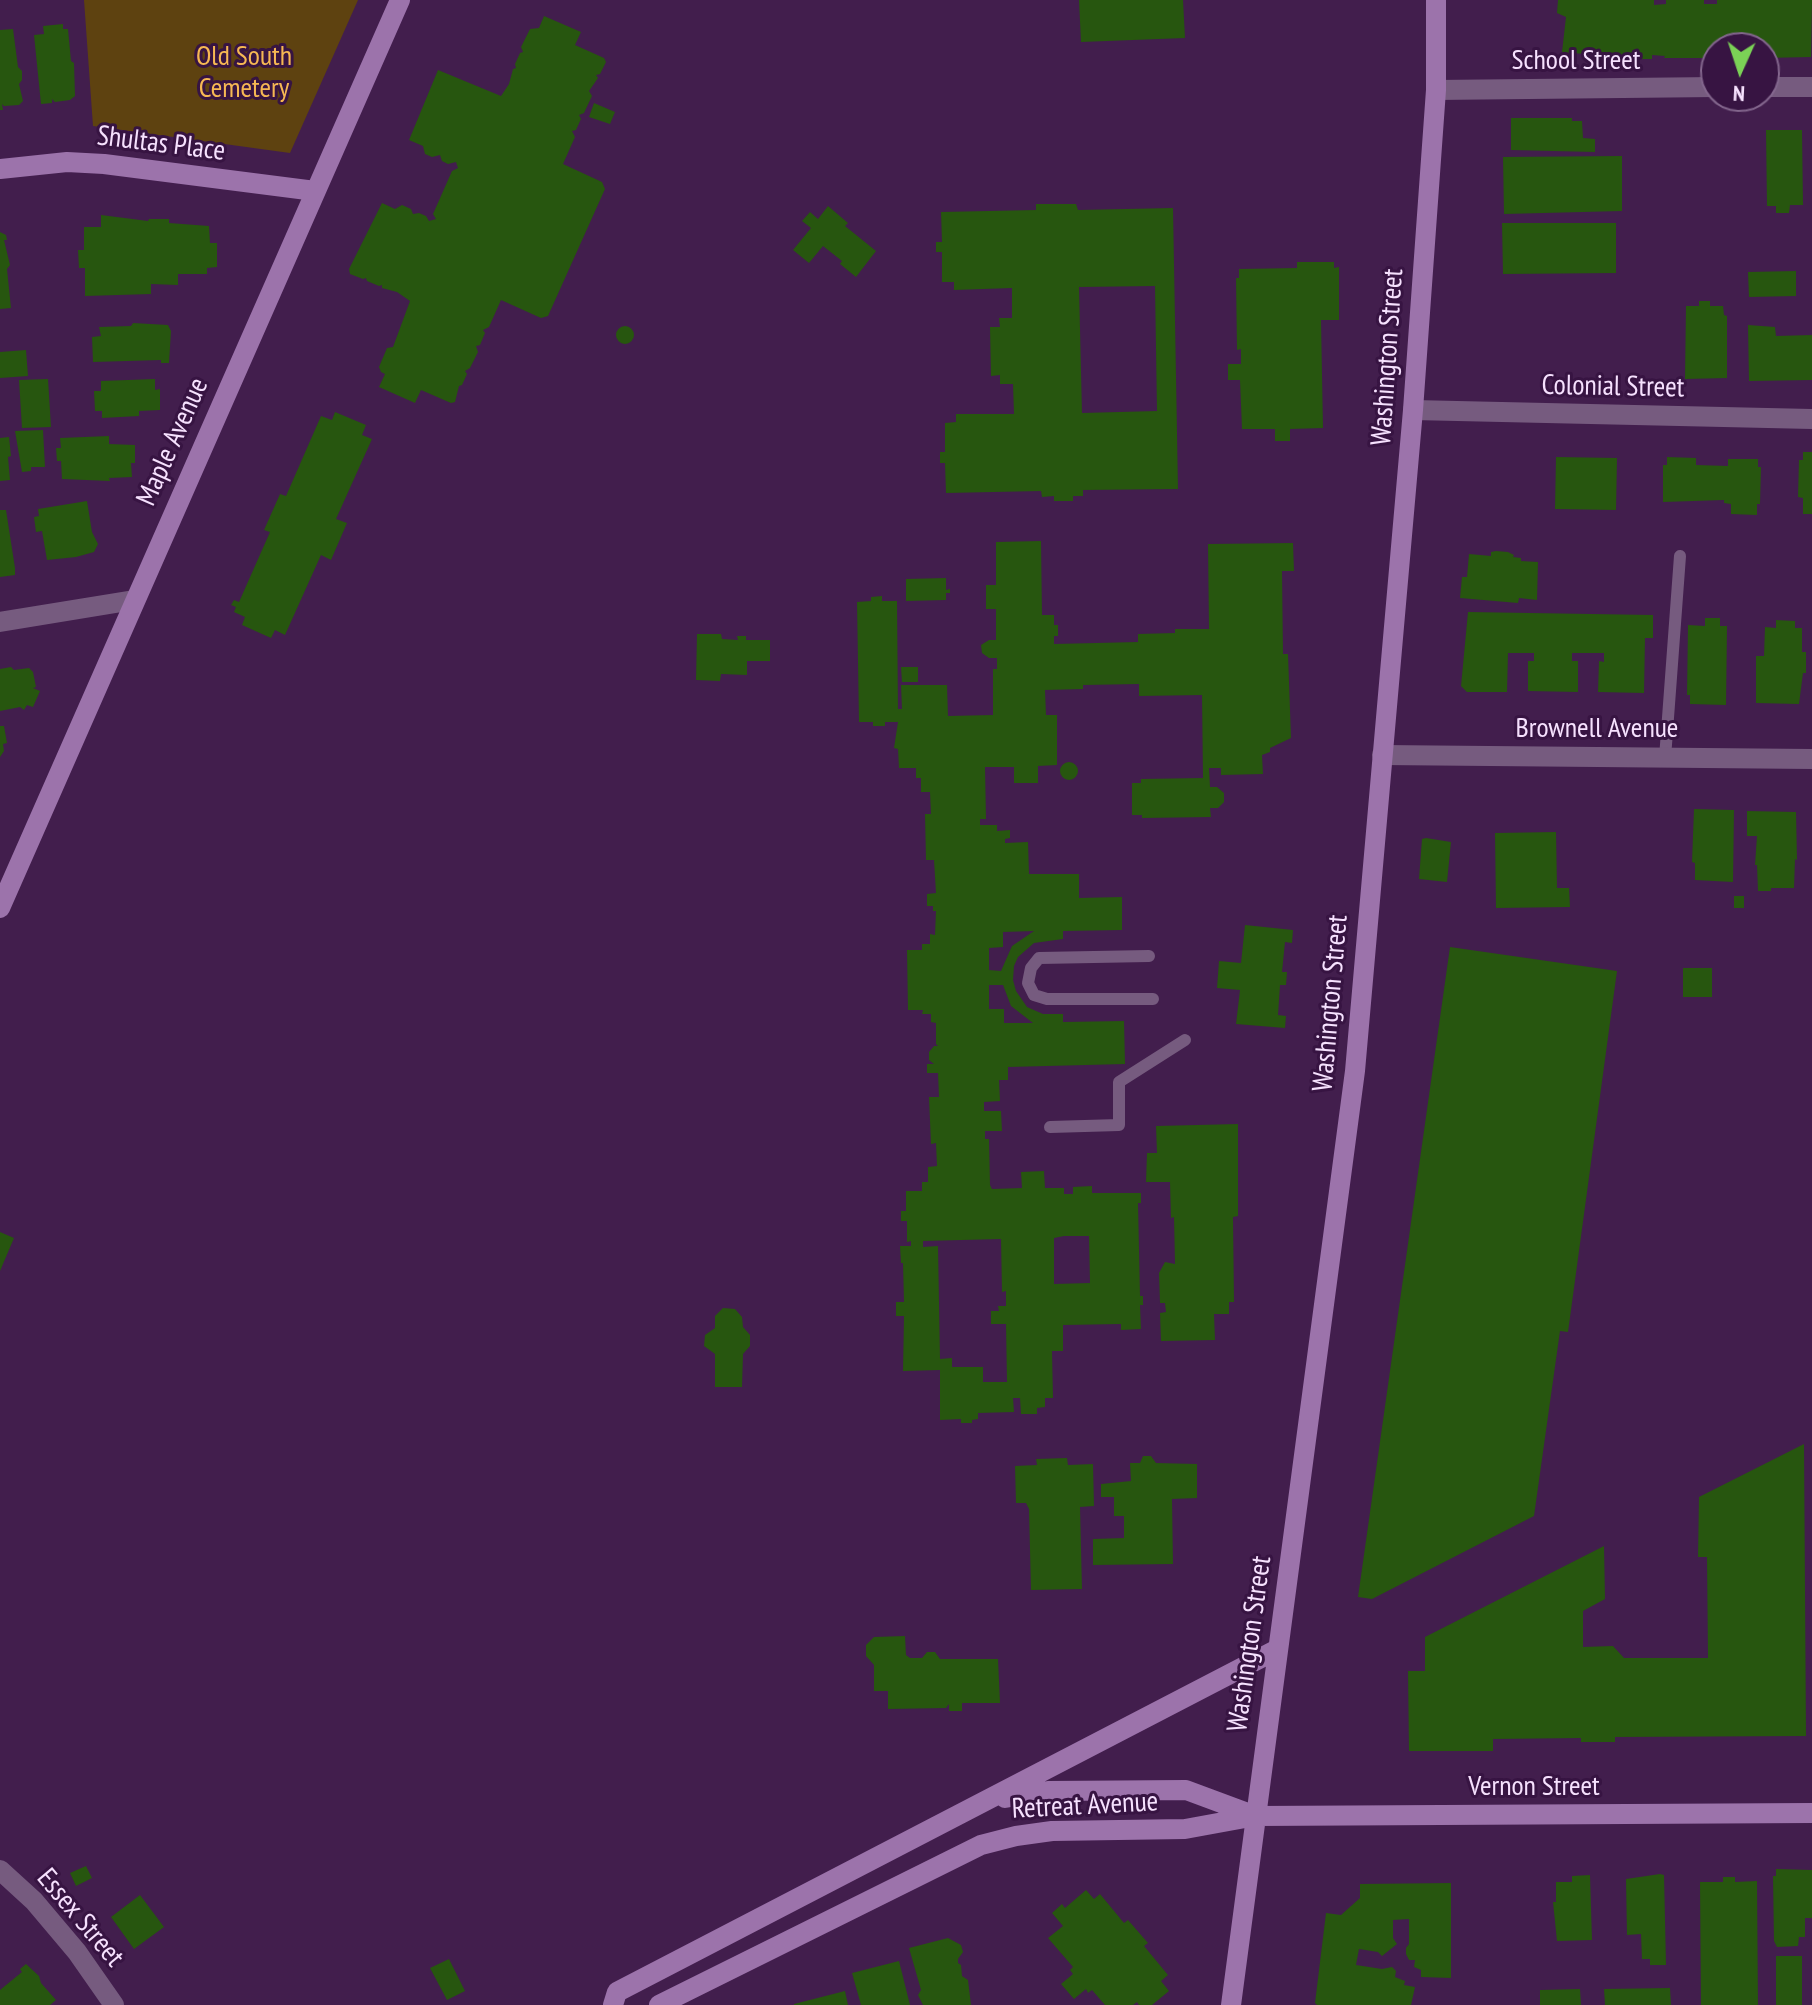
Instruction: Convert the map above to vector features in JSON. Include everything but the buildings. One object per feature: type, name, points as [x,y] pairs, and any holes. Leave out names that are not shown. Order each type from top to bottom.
[{"type":"main road","name":"Maple Avenue","points":[[0,908],[400,0]]},
{"type":"main road","name":"Washington Street","points":[[1231,2005],[1355,1071],[1413,410],[1436,90],[1436,0]]},
{"type":"main road","name":"Shultas Place","points":[[0,169],[67,162],[104,164],[315,191]]},
{"type":"main road","name":"Retreat Avenue","points":[[613,2005],[617,1992],[1278,1649]]},
{"type":"main road","name":"Retreat Avenue","points":[[968,1810],[1006,1798],[1048,1791],[1186,1790],[1256,1816]]},
{"type":"main road","name":"Vernon Street","points":[[1256,1816],[1812,1813]]},
{"type":"main road","name":"Retreat Avenue","points":[[659,2005],[981,1845],[1043,1832],[1185,1829],[1256,1816]]},
{"type":"street","name":"School Street","points":[[1436,90],[1700,87]]},
{"type":"street","points":[[1780,87],[1812,87]]},
{"type":"street","name":"Colonial Street","points":[[1413,410],[1812,419]]},
{"type":"street","points":[[0,622],[134,600]]},
{"type":"street","name":"Brownell Avenue","points":[[1382,755],[1812,759]]},
{"type":"street","name":"Essex Street","points":[[0,1870],[34,1901],[77,1952],[114,2005]]},
{"type":"lane","points":[[1665,758],[1680,556]]},
{"type":"lane","points":[[1149,956],[1039,958],[1031,968],[1028,983],[1034,995],[1047,999],[1153,999]]},
{"type":"lane","points":[[1050,1127],[1119,1125],[1119,1082],[1185,1040]]},
{"type":"green space","name":"Old South Cemetery","points":[[84,0],[358,0],[290,153],[93,126]]}]
